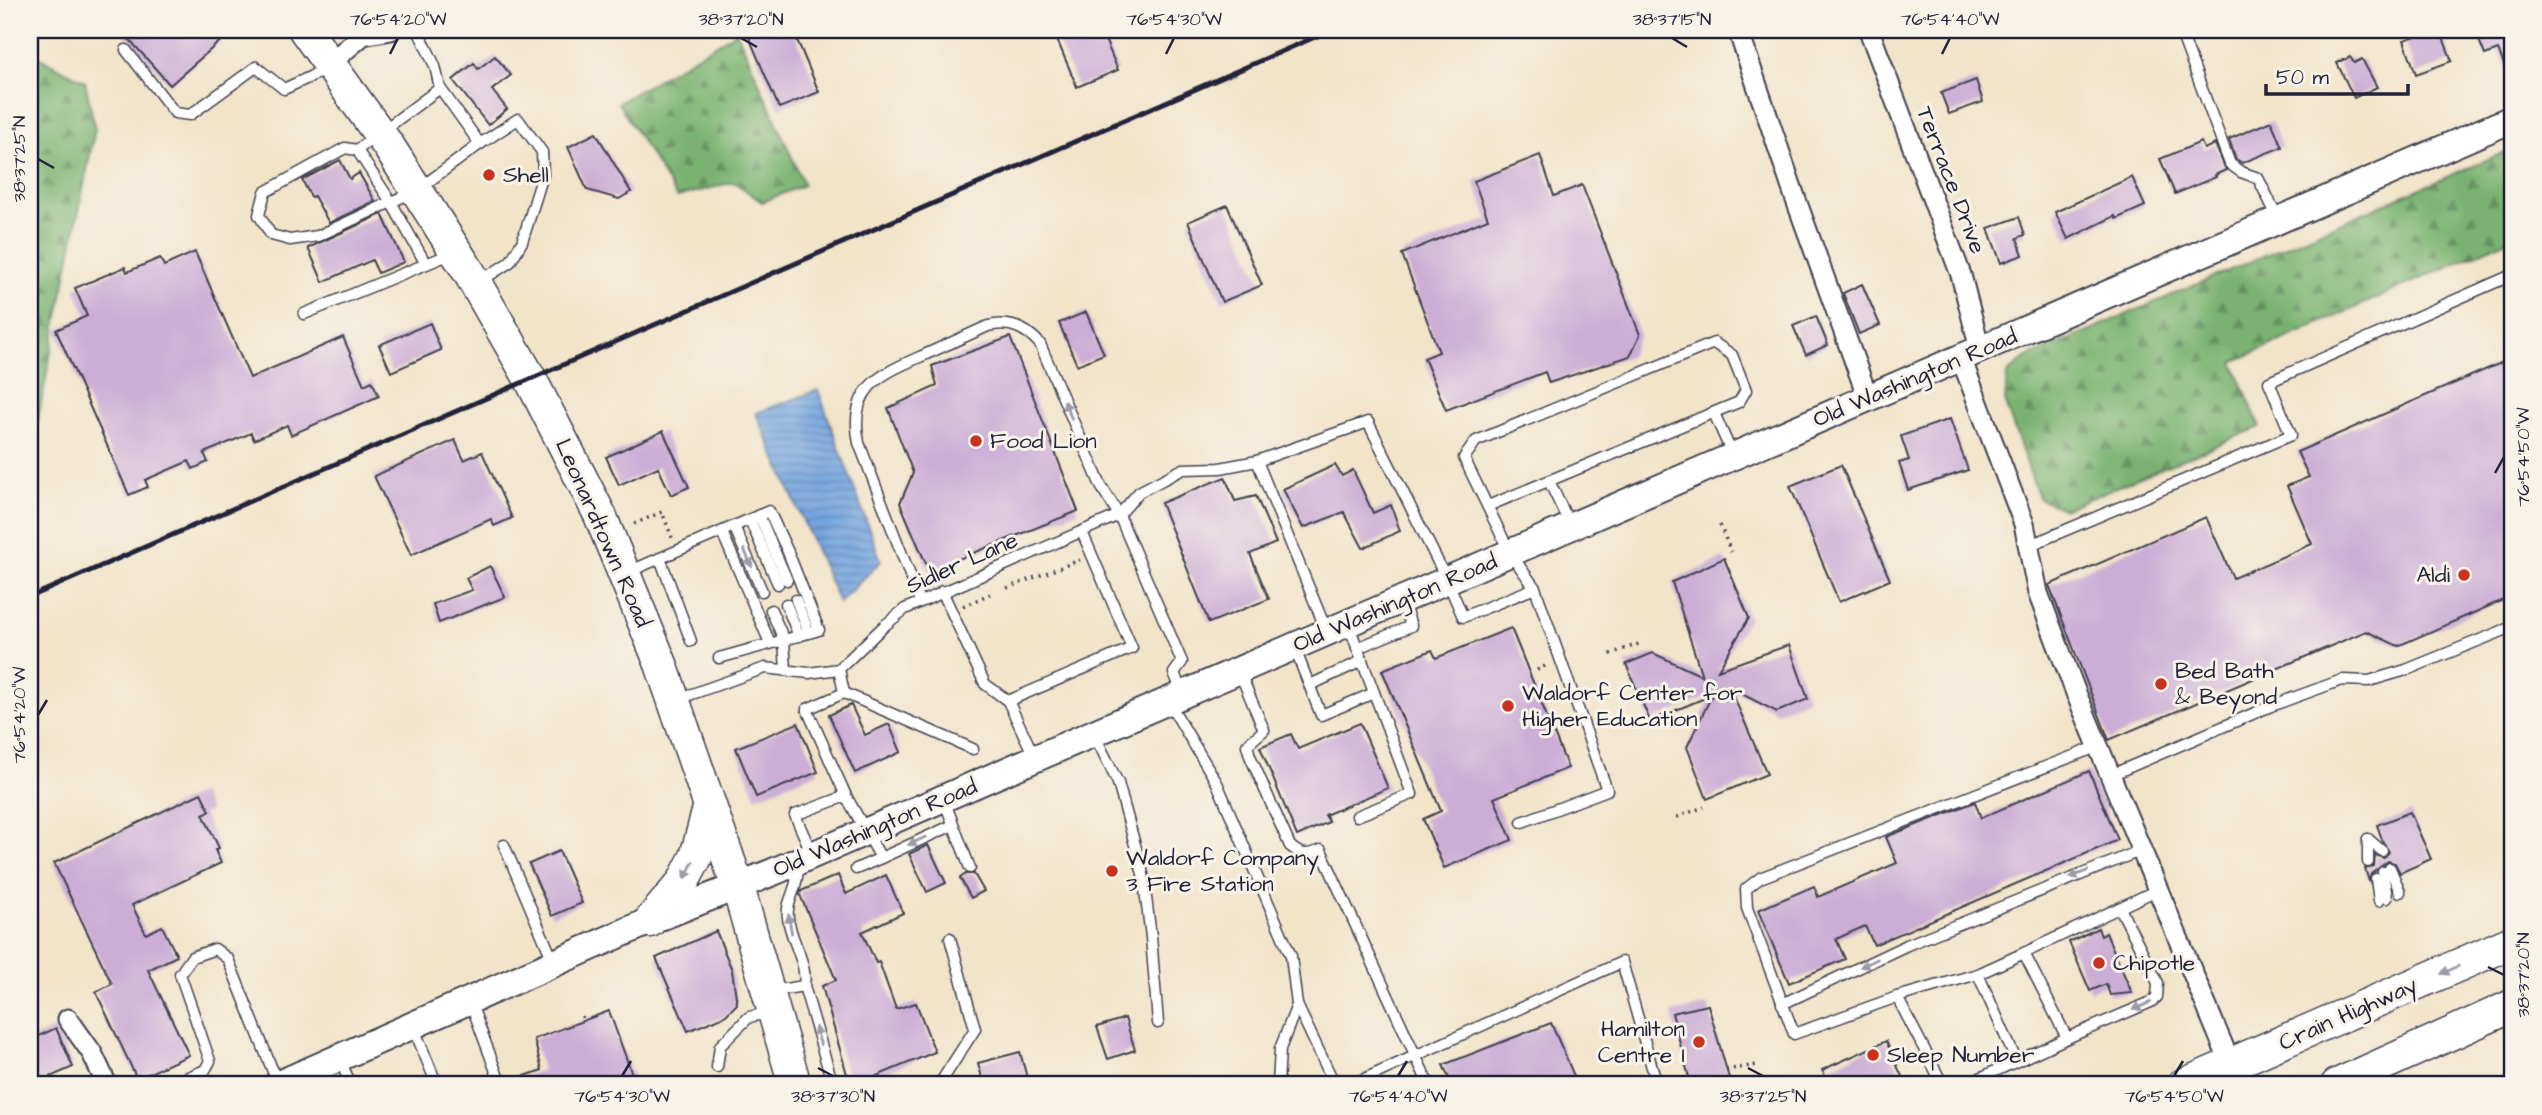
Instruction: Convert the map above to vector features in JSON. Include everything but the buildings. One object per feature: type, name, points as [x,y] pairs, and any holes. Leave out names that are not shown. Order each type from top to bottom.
[{"type":"highway","name":"Leonardtown Road","points":[[305,30],[330,63],[368,142],[404,196],[456,252],[476,284],[538,392],[600,515],[674,700],[738,887],[795,1085]]},
{"type":"highway","points":[[650,921],[683,882],[696,857],[709,808]]},
{"type":"highway","name":"Crain Highway","points":[[2183,1085],[2512,942]]},
{"type":"highway","points":[[2337,1085],[2512,1006]]},
{"type":"main road","name":"Old Washington Road","points":[[277,1085],[650,921],[806,858],[2512,119]]},
{"type":"street","points":[[330,63],[363,35],[391,30]]},
{"type":"street","points":[[1738,30],[1868,398]]},
{"type":"street","name":"Terrace Drive","points":[[1869,30],[1961,275],[1970,354],[2024,524],[2038,593],[2231,1065]]},
{"type":"street","points":[[68,1019],[92,1053],[107,1085]]},
{"type":"lane","points":[[418,30],[435,66],[440,88],[480,144]]},
{"type":"lane","points":[[2180,30],[2230,164],[2241,172],[2258,178],[2279,220]]},
{"type":"lane","points":[[126,50],[175,113],[190,115],[256,67],[284,89],[312,76],[330,63]]},
{"type":"lane","points":[[440,88],[368,142],[345,148],[265,192],[259,215],[271,235],[290,240],[318,236],[404,196],[518,120],[542,152],[542,175],[522,243],[510,262],[476,284]]},
{"type":"lane","points":[[404,196],[426,264]]},
{"type":"lane","points":[[304,314],[456,252]]},
{"type":"lane","points":[[2028,546],[2291,435],[2269,382],[2512,275]]},
{"type":"lane","points":[[920,601],[859,443],[856,426],[859,404],[867,389],[883,373],[988,326],[1003,323],[1018,327],[1031,334],[1040,344],[1101,486],[1119,515],[1182,662],[1174,673],[1175,698],[1217,783],[1291,956],[1297,1005],[1335,1085]]},
{"type":"lane","points":[[1488,506],[1740,402],[1746,390],[1732,355],[1714,343],[1476,441],[1464,458],[1510,553],[1535,588],[1607,790],[1522,822]]},
{"type":"lane","points":[[1714,413],[1733,457]]},
{"type":"lane","points":[[1119,515],[1139,492],[1183,469],[1220,468],[1257,461],[1368,422],[1463,617],[1535,588]]},
{"type":"lane","points":[[1257,461],[1338,627],[1357,648],[1412,794],[1357,816]]},
{"type":"lane","points":[[1549,481],[1571,527]]},
{"type":"lane","points":[[624,574],[769,511],[789,552],[819,630],[719,658]]},
{"type":"lane","name":"Sidler Lane","points":[[839,668],[884,625],[920,601],[1119,515]]},
{"type":"lane","points":[[754,517],[782,582]]},
{"type":"lane","points":[[734,526],[762,591]]},
{"type":"lane","points":[[722,531],[771,643]]},
{"type":"lane","points":[[1008,701],[1132,648],[1082,532]]},
{"type":"lane","points":[[660,558],[691,641]]},
{"type":"lane","points":[[942,592],[985,684],[1008,701],[1035,758]]},
{"type":"lane","points":[[1357,648],[1411,626],[1402,600]]},
{"type":"lane","points":[[791,602],[804,634]]},
{"type":"lane","points":[[771,610],[784,640],[786,670]]},
{"type":"lane","points":[[2111,775],[2271,706],[2342,680],[2369,681],[2406,670],[2512,626]]},
{"type":"lane","points":[[1294,646],[1321,715],[1374,693]]},
{"type":"lane","points":[[1310,685],[1362,661]]},
{"type":"lane","points":[[674,700],[765,668],[809,673],[839,668],[844,693]]},
{"type":"lane","points":[[1239,670],[1264,730],[1247,746],[1290,846],[1300,855],[1308,856],[1321,850],[1429,1085]]},
{"type":"lane","points":[[881,858],[846,796],[807,709],[844,693],[972,749]]},
{"type":"lane","points":[[1093,733],[1118,783],[1143,874],[1152,937],[1158,1023]]},
{"type":"lane","points":[[2099,746],[1760,878],[1746,889],[1747,908],[1794,1034],[1897,997],[1978,974],[2159,889]]},
{"type":"lane","points":[[833,1085],[804,986],[806,973],[793,942],[787,915],[806,858],[795,815],[846,796]]},
{"type":"lane","points":[[943,798],[970,868]]},
{"type":"lane","points":[[856,869],[953,825]]},
{"type":"lane","points":[[2368,839],[2375,856],[2366,859],[2368,839]]},
{"type":"lane","points":[[504,845],[555,963]]},
{"type":"lane","points":[[1782,1004],[1907,945],[2143,850]]},
{"type":"lane","points":[[2383,900],[2383,873],[2400,892]]},
{"type":"lane","points":[[1965,1085],[2157,997],[2158,983],[2120,908]]},
{"type":"lane","points":[[939,1085],[975,1029],[950,938]]},
{"type":"lane","points":[[169,1085],[205,1070],[210,1061],[180,974],[192,957],[215,949],[228,959],[277,1085]]},
{"type":"lane","points":[[2024,953],[2067,1038]]},
{"type":"lane","points":[[1351,1085],[1622,962],[1657,1085]]},
{"type":"lane","points":[[1978,974],[2016,1060]]},
{"type":"lane","points":[[717,1067],[720,1046],[749,1017],[804,986]]},
{"type":"lane","points":[[1897,997],[1943,1085]]},
{"type":"lane","points":[[470,1000],[501,1085]]},
{"type":"lane","points":[[1278,1085],[1280,1048],[1297,1005]]},
{"type":"lane","points":[[413,1025],[437,1085]]},
{"type":"lane","points":[[339,1058],[351,1085]]},
{"type":"path","points":[[634,524],[662,512],[677,551]]},
{"type":"path","points":[[1720,525],[1731,552]]},
{"type":"path","points":[[1007,588],[1092,555]]},
{"type":"path","points":[[951,612],[990,594]]},
{"type":"path","points":[[1610,654],[1639,644]]},
{"type":"path","points":[[1677,817],[1704,807]]},
{"type":"path","points":[[1727,1070],[1757,1065]]},
{"type":"green space","points":[[737,32],[804,185],[762,202],[734,182],[677,197],[618,103]]},
{"type":"green space","points":[[30,53],[85,81],[95,129],[30,459]]},
{"type":"green space","points":[[2512,149],[2512,238],[2233,362],[2260,427],[2064,509],[2039,498],[2005,403],[2007,374],[2025,358]]},
{"type":"water","points":[[818,390],[881,561],[839,603],[756,413]]},
{"type":"railway","points":[[30,597],[1331,30]]},
{"type":"place","name":"Shell","points":[[489,175]]},
{"type":"place","name":"Food Lion","points":[[976,441]]},
{"type":"place","name":"Aldi","points":[[2464,575]]},
{"type":"place","name":"Bed Bath & Beyond","points":[[2161,684]]},
{"type":"place","name":"Waldorf Center for Higher Education","points":[[1508,706]]},
{"type":"place","name":"Waldorf Company 3 Fire Station","points":[[1112,871]]},
{"type":"place","name":"Chipotle","points":[[2099,963]]},
{"type":"place","name":"Hamilton Centre I","points":[[1699,1042]]},
{"type":"place","name":"Sleep Number","points":[[1873,1055]]}]
